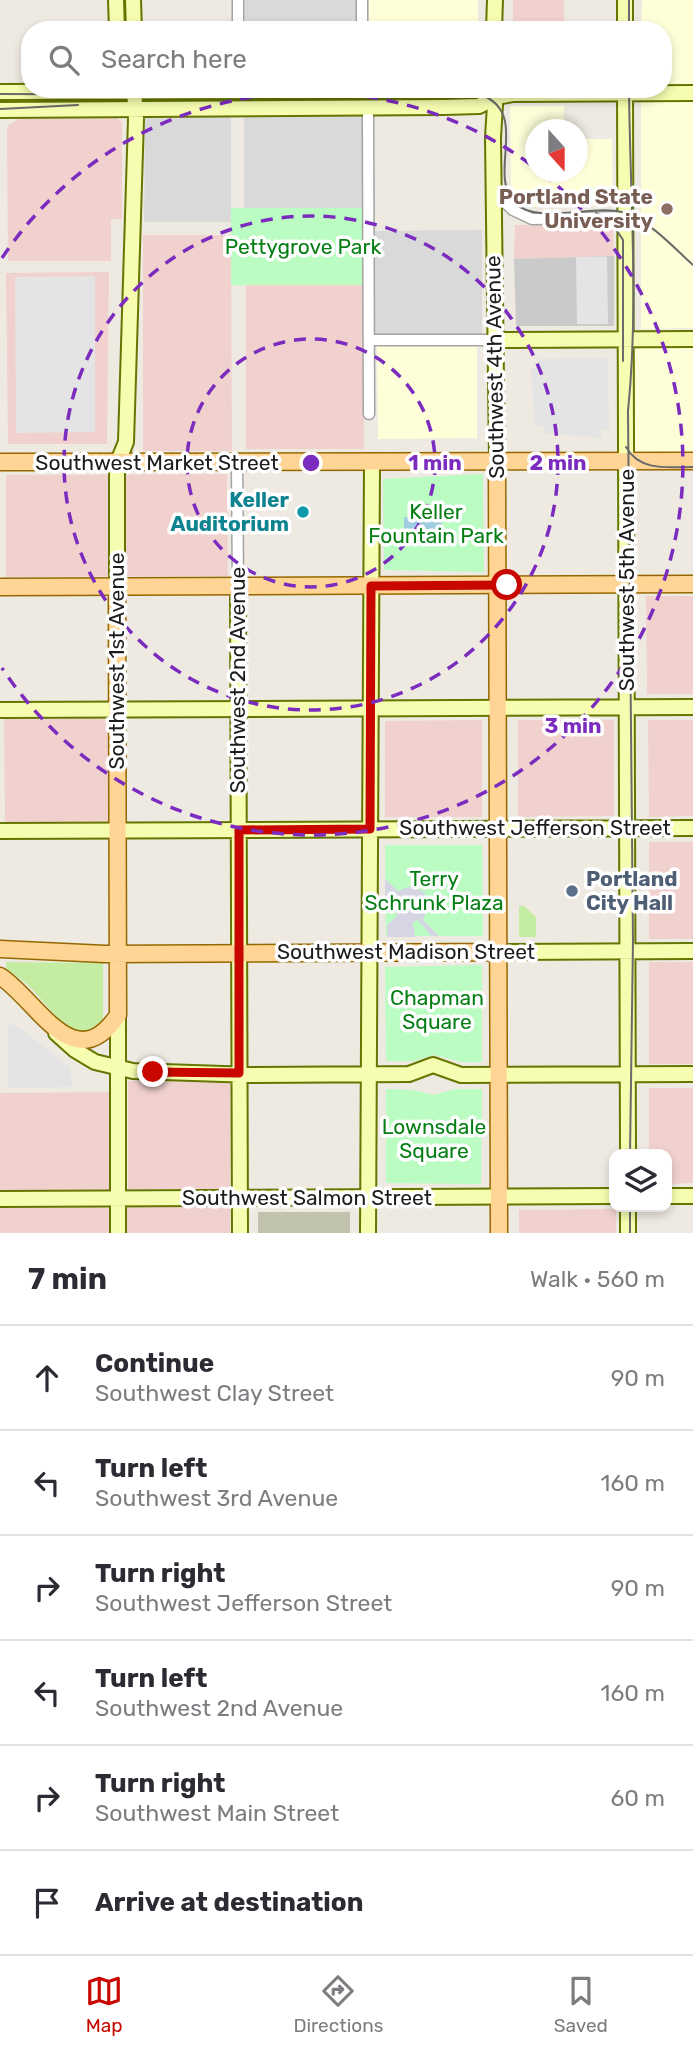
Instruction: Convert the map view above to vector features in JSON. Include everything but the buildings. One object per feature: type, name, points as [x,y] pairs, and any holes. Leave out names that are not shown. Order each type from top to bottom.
[{"type":"main road","name":"Southwest Market Street","points":[[0,462],[117,464],[693,461]]},
{"type":"main road","name":"Southwest 4th Avenue","points":[[497,462],[499,1233]]},
{"type":"main road","points":[[0,587],[693,584]]},
{"type":"main road","name":"Southwest 1st Avenue","points":[[117,587],[118,1015]]},
{"type":"main road","name":"Southwest Madison Street","points":[[3,951],[74,957],[88,954],[499,952]]},
{"type":"main road","points":[[5,979],[48,1024],[73,1038],[88,1040],[104,1033],[118,1015]]},
{"type":"street","points":[[116,0],[117,21]]},
{"type":"street","points":[[133,0],[134,21]]},
{"type":"street","points":[[238,0],[238,21]]},
{"type":"street","points":[[362,0],[362,21]]},
{"type":"street","points":[[494,21],[495,0]]},
{"type":"street","points":[[625,0],[625,21]]},
{"type":"street","points":[[0,92],[21,92]]},
{"type":"street","points":[[672,92],[693,93]]},
{"type":"street","name":"Southwest 1st Avenue","points":[[117,587],[117,464],[126,442],[133,98]]},
{"type":"street","points":[[0,110],[480,106],[490,98]]},
{"type":"street","name":"Southwest 4th Avenue","points":[[496,98],[494,340],[497,462]]},
{"type":"street","name":"Southwest 5th Avenue","points":[[625,98],[628,1149]]},
{"type":"street","points":[[368,114],[369,414]]},
{"type":"street","points":[[494,192],[513,210],[532,219],[626,217]]},
{"type":"street","points":[[369,341],[693,339]]},
{"type":"street","points":[[368,1233],[372,462]]},
{"type":"street","name":"Southwest 2nd Avenue","points":[[237,463],[240,1233]]},
{"type":"street","points":[[0,710],[693,707]]},
{"type":"street","name":"Southwest Jefferson Street","points":[[0,831],[693,828]]},
{"type":"street","name":"Southwest Madison Street","points":[[499,952],[693,951]]},
{"type":"street","name":"Southwest 1st Avenue","points":[[118,1015],[118,1233]]},
{"type":"street","points":[[48,1024],[83,1055],[100,1064],[119,1068],[239,1073],[409,1074],[433,1065],[461,1075],[693,1074]]},
{"type":"street","name":"Southwest Salmon Street","points":[[0,1199],[609,1196]]},
{"type":"street","points":[[672,1196],[693,1196]]},
{"type":"street","points":[[628,1212],[628,1233]]},
{"type":"shaded area","points":[[245,0],[357,0],[357,21],[245,21]]},
{"type":"shaded area","points":[[369,0],[478,0],[478,21],[369,21]]},
{"type":"shaded area","points":[[513,0],[564,0],[564,21],[513,21]]},
{"type":"shaded area","name":"Portland State University","points":[[642,0],[693,0],[693,328],[641,329],[641,98],[672,98],[672,21],[641,21]]},
{"type":"shaded area","name":"Portland State University","points":[[510,106],[564,106],[564,119],[525,119],[525,182],[588,182],[588,139],[612,139],[613,205],[531,207],[518,200],[511,184]]},
{"type":"shaded area","points":[[363,112],[363,208],[244,208],[244,113]]},
{"type":"shaded area","points":[[145,115],[231,115],[231,222],[144,222]]},
{"type":"shaded area","points":[[20,118],[117,118],[122,122],[122,219],[111,219],[111,261],[8,261],[7,131],[9,125]]},
{"type":"shaded area","points":[[515,225],[608,225],[613,231],[614,256],[514,259]]},
{"type":"shaded area","points":[[482,230],[482,334],[375,334],[375,231]]},
{"type":"shaded area","points":[[143,235],[231,235],[232,451],[143,451]]},
{"type":"shaded area","points":[[614,256],[614,326],[516,326],[514,259]]},
{"type":"shaded area","points":[[576,257],[607,257],[608,324],[577,324]]},
{"type":"shaded area","points":[[109,272],[107,444],[8,444],[6,273]]},
{"type":"shaded area","points":[[95,276],[95,432],[16,433],[15,277]]},
{"type":"shaded area","points":[[246,285],[364,285],[364,449],[246,449]]},
{"type":"shaded area","points":[[477,345],[477,438],[378,439],[377,346]]},
{"type":"shaded area","points":[[635,347],[693,347],[693,453],[635,453]]},
{"type":"shaded area","points":[[608,358],[609,430],[601,430],[601,438],[544,433],[545,425],[535,426],[531,369],[538,368],[538,359]]},
{"type":"shaded area","points":[[227,474],[228,576],[6,577],[6,475]]},
{"type":"shaded area","points":[[646,596],[693,596],[693,694],[647,694]]},
{"type":"shaded area","points":[[4,719],[111,719],[111,823],[5,824]]},
{"type":"shaded area","points":[[482,720],[482,817],[385,817],[385,721]]},
{"type":"shaded area","points":[[518,720],[614,720],[614,816],[518,817]]},
{"type":"shaded area","points":[[648,720],[693,720],[693,816],[649,817]]},
{"type":"shaded area","points":[[649,842],[693,842],[693,939],[649,939]]},
{"type":"shaded area","points":[[385,879],[398,891],[412,886],[425,893],[429,906],[423,920],[439,936],[431,936],[418,920],[413,922],[415,937],[387,937],[387,925],[397,916],[393,906],[385,906]]},
{"type":"shaded area","points":[[649,962],[693,962],[693,1064],[649,1064]]},
{"type":"shaded area","points":[[8,1023],[20,1028],[70,1067],[72,1087],[8,1088]]},
{"type":"shaded area","points":[[128,1081],[231,1081],[230,1189],[128,1189]]},
{"type":"shaded area","points":[[649,1088],[693,1088],[693,1183],[672,1184],[672,1149],[649,1149]]},
{"type":"shaded area","points":[[110,1092],[110,1206],[230,1206],[230,1233],[0,1233],[0,1093]]},
{"type":"shaded area","points":[[609,1209],[609,1212],[616,1212],[616,1233],[519,1233],[519,1210]]},
{"type":"shaded area","points":[[258,1212],[350,1212],[350,1233],[258,1233]]},
{"type":"green space","name":"Pettygrove Park","points":[[231,208],[375,208],[375,285],[231,285]]},
{"type":"green space","name":"Keller Fountain Park","points":[[483,474],[484,572],[384,570],[383,479]]},
{"type":"green space","name":"Terry Schrunk Plaza","points":[[385,845],[482,845],[483,936],[386,936]]},
{"type":"green space","points":[[519,906],[524,906],[536,917],[536,937],[519,937]]},
{"type":"green space","points":[[6,962],[103,963],[103,1024],[90,1034],[69,1030],[29,986],[6,968]]},
{"type":"green space","name":"Chapman Square","points":[[482,965],[482,1062],[461,1062],[434,1055],[414,1061],[386,1061],[385,967]]},
{"type":"green space","name":"Lownsdale Square","points":[[386,1089],[413,1090],[434,1095],[455,1089],[482,1089],[481,1184],[386,1183]]},
{"type":"water","points":[[420,508],[442,509],[429,511],[429,516],[446,517],[446,521],[442,521],[442,529],[433,530],[437,545],[418,542],[418,532],[404,533],[404,517],[420,517]]},
{"type":"tram line","points":[[629,0],[629,21]]},
{"type":"tram line","points":[[0,94],[21,94]]},
{"type":"tram line","points":[[487,98],[497,105],[504,117],[505,177],[507,191],[515,203],[525,210],[538,213],[598,210],[625,213],[653,229],[693,265]]},
{"type":"tram line","points":[[629,98],[633,291],[628,411],[633,940],[630,1149]]},
{"type":"tram line","points":[[0,109],[78,105]]},
{"type":"tram line","points":[[596,213],[610,220],[623,240],[623,361]]},
{"type":"tram line","points":[[626,447],[639,461],[647,464],[693,467]]},
{"type":"tram line","points":[[630,1212],[630,1233]]},
{"type":"place","name":"Portland State University","points":[[667,209]]},
{"type":"place","name":"Keller Auditorium","points":[[303,512]]},
{"type":"place","name":"Portland City Hall","points":[[572,891]]},
{"type":"route","points":[[153,1072],[239,1073],[239,830],[370,829],[371,586],[507,585]]}]
